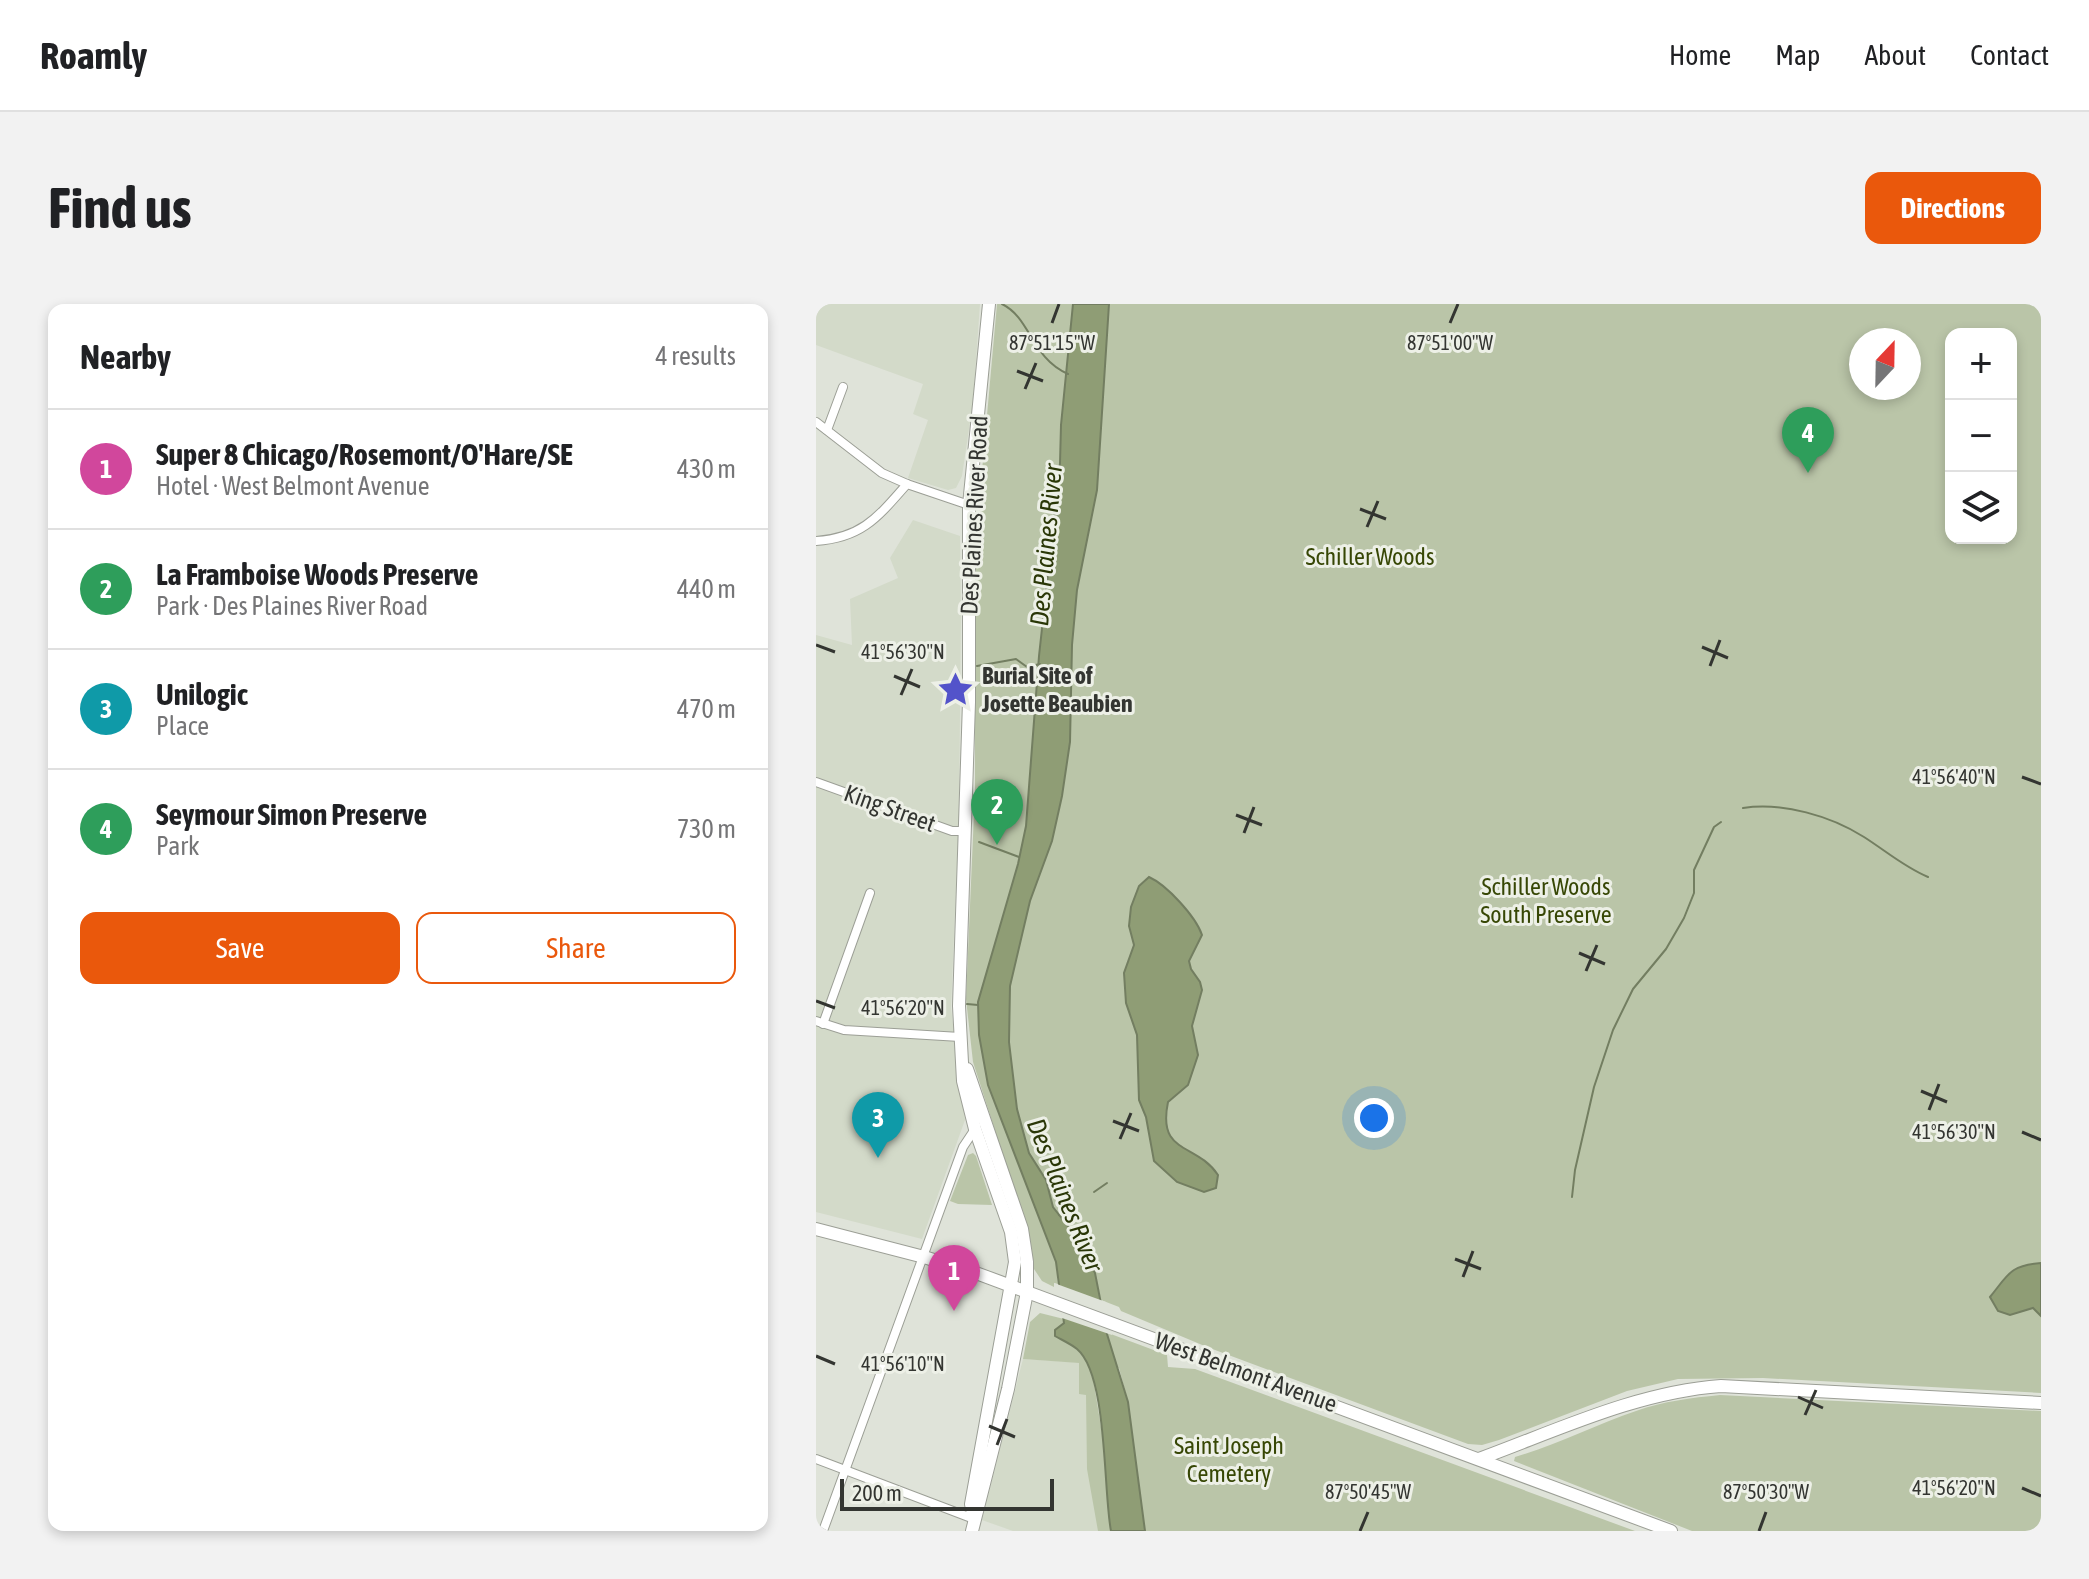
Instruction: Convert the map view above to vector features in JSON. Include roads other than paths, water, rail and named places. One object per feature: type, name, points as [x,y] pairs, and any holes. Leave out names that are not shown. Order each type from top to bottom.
[{"type":"main road","name":"Des Plaines River Road","points":[[973,1525],[980,1507],[1027,1292],[1022,1229],[964,1062],[960,1037],[958,971],[965,831],[969,505],[989,304]]},
{"type":"main road","name":"Des Plaines River Road","points":[[964,1062],[963,1081],[975,1129],[1011,1232],[1015,1262],[1013,1287],[971,1504],[973,1525]]},
{"type":"main road","name":"West Belmont Avenue","points":[[816,1229],[924,1257],[1013,1287],[1671,1531]]},
{"type":"main road","points":[[1479,1459],[1665,1393],[1721,1386],[2041,1403]]},
{"type":"street","points":[[827,430],[843,387]]},
{"type":"street","points":[[816,422],[882,473],[969,505]]},
{"type":"street","points":[[816,541],[863,530],[907,484]]},
{"type":"street","name":"King Street","points":[[816,782],[952,831],[965,831]]},
{"type":"street","points":[[870,893],[819,1022],[844,1030],[960,1037]]},
{"type":"street","points":[[823,1531],[963,1147],[975,1129]]},
{"type":"street","points":[[816,1459],[973,1525]]},
{"type":"waterway","points":[[1002,304],[1012,310],[1046,358],[1068,374]]},
{"type":"waterway","points":[[977,666],[1016,659],[1027,667],[1040,664]]},
{"type":"waterway","points":[[1743,808],[1774,807],[1822,817],[1851,829],[1928,877]]},
{"type":"waterway","points":[[1572,1197],[1594,1087],[1613,1030],[1633,989],[1666,949],[1684,918],[1694,893],[1694,870],[1714,827],[1721,822]]},
{"type":"waterway","points":[[979,842],[1019,857]]},
{"type":"waterway","points":[[967,1004],[978,1005]]},
{"type":"waterway","name":"Des Plaines River","points":[[1094,1192],[1107,1183]]},
{"type":"waterway","name":"Des Plaines River","points":[[1059,1215],[1071,1207]]},
{"type":"place","name":"Seymour Simon Preserve","points":[[1808,473]]},
{"type":"place","name":"Burial Site of Josette Beaubien","points":[[956,689]]},
{"type":"place","name":"La Framboise Woods Preserve","points":[[997,845]]},
{"type":"place","name":"Unilogic","points":[[878,1158]]},
{"type":"place","name":"Super 8 Chicago/Rosemont/O'Hare/SE","points":[[954,1311]]},
{"type":"park label","name":"Schiller Woods","points":[[1370,556]]},
{"type":"park label","name":"Schiller Woods South Preserve","points":[[1546,900]]},
{"type":"park label","name":"Saint Joseph Cemetery","points":[[1229,1459]]}]
